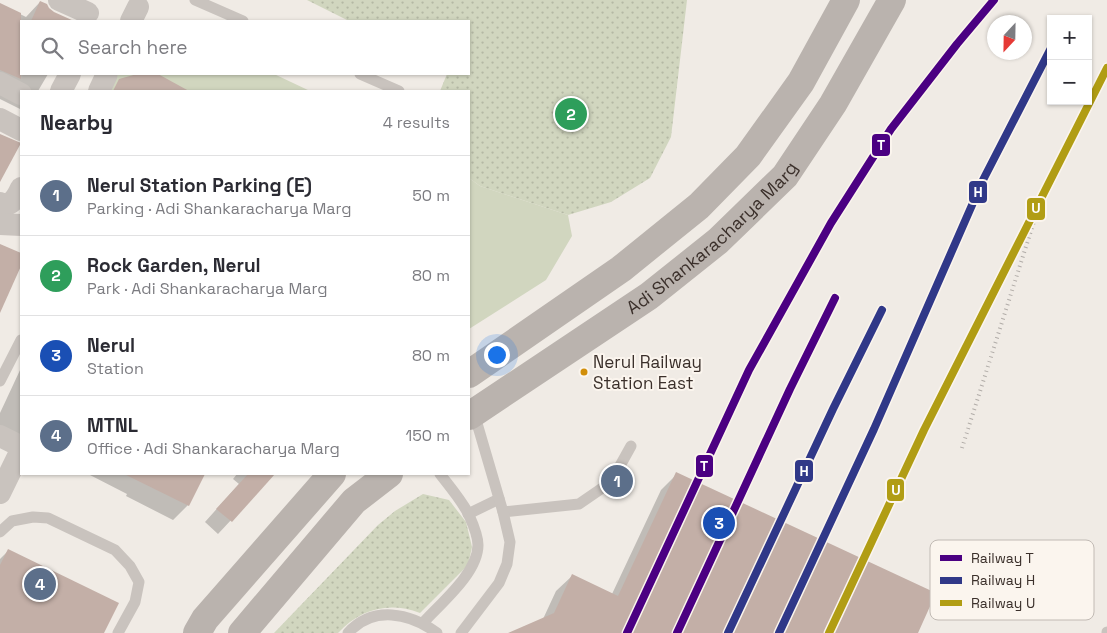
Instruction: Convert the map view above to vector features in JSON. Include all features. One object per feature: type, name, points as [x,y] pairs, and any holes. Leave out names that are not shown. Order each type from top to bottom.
[{"type":"main road","name":"Adi Shankaracharya Marg","points":[[470,373],[621,269],[699,206],[753,148],[801,82],[846,0]]},
{"type":"main road","name":"Adi Shankaracharya Marg","points":[[470,411],[650,296],[718,241],[785,176],[833,104],[892,0]]},
{"type":"main road","points":[[197,633],[206,619],[331,475]]},
{"type":"main road","points":[[242,633],[354,500],[376,478]]},
{"type":"street","points":[[59,0],[87,12]]},
{"type":"street","points":[[62,90],[69,75]]},
{"type":"street","points":[[99,90],[107,75]]},
{"type":"street","points":[[0,83],[20,93]]},
{"type":"street","points":[[0,119],[20,129]]},
{"type":"street","points":[[0,203],[4,205],[9,204],[16,198],[20,190]]},
{"type":"street","points":[[0,224],[20,225]]},
{"type":"street","points":[[0,436],[16,444],[20,452],[0,493]]},
{"type":"lane","points":[[195,0],[241,20]]},
{"type":"lane","points":[[362,75],[397,90]]},
{"type":"lane","points":[[0,381],[20,342]]},
{"type":"lane","points":[[461,633],[494,591],[507,564],[510,542],[503,512],[470,411]]},
{"type":"lane","points":[[503,512],[580,504],[611,482],[631,446]]},
{"type":"lane","points":[[423,622],[463,580],[477,555],[478,544],[468,514],[441,475]]},
{"type":"lane","points":[[468,514],[499,499]]},
{"type":"lane","points":[[0,532],[12,521],[33,517],[48,518],[115,550],[130,566],[139,582],[135,602],[118,633]]},
{"type":"lane","points":[[348,633],[368,619],[386,614],[406,616],[423,622],[437,633]]},
{"type":"green space","points":[[307,0],[687,0],[671,137],[650,178],[611,202],[568,215],[480,186],[470,179],[470,90],[440,90],[447,75],[470,75],[470,20],[347,20]]},
{"type":"green space","points":[[118,75],[276,75],[308,90],[110,90]]},
{"type":"green space","points":[[470,179],[480,186],[568,215],[572,236],[546,280],[470,328]]},
{"type":"green space","points":[[423,494],[449,500],[466,522],[472,547],[468,565],[420,613],[408,609],[386,608],[365,613],[338,633],[274,633],[378,525],[395,511]]},
{"type":"building","points":[[40,1],[47,4],[54,12],[72,20],[31,20]]},
{"type":"building","points":[[0,3],[21,13],[21,79],[0,70]]},
{"type":"building","points":[[133,75],[160,75],[187,90],[114,90],[119,79]]},
{"type":"building","points":[[0,134],[20,143],[20,145],[0,182]]},
{"type":"building","points":[[0,244],[20,253],[20,268],[0,313]]},
{"type":"building","points":[[676,472],[930,590],[930,606],[918,633],[508,633],[554,613],[572,574],[618,596]]},
{"type":"building","points":[[126,475],[204,475],[189,506]]},
{"type":"building","points":[[247,475],[274,475],[232,522],[216,509]]},
{"type":"building","points":[[8,549],[119,603],[104,633],[0,633],[0,565]]},
{"type":"railway","points":[[962,448],[1044,190]]},
{"type":"rail line","name":"T","points":[[627,633],[749,370],[831,223],[891,129],[994,0]]},
{"type":"rail line","name":"H","points":[[779,633],[874,429],[983,180],[1047,56]]},
{"type":"rail line","name":"U","points":[[829,633],[924,430],[1107,68]]},
{"type":"rail line","name":"T","points":[[677,633],[790,389],[835,298]]},
{"type":"rail line","name":"H","points":[[728,633],[833,409],[882,310]]},
{"type":"place","name":"Rock Garden, Nerul","points":[[571,114]]},
{"type":"place","name":"Nerul Railway Station East","points":[[584,372]]},
{"type":"place","name":"Nerul Station Parking (E)","points":[[617,481]]},
{"type":"place","name":"Nerul","points":[[719,523]]},
{"type":"place","name":"MTNL","points":[[40,584]]}]
